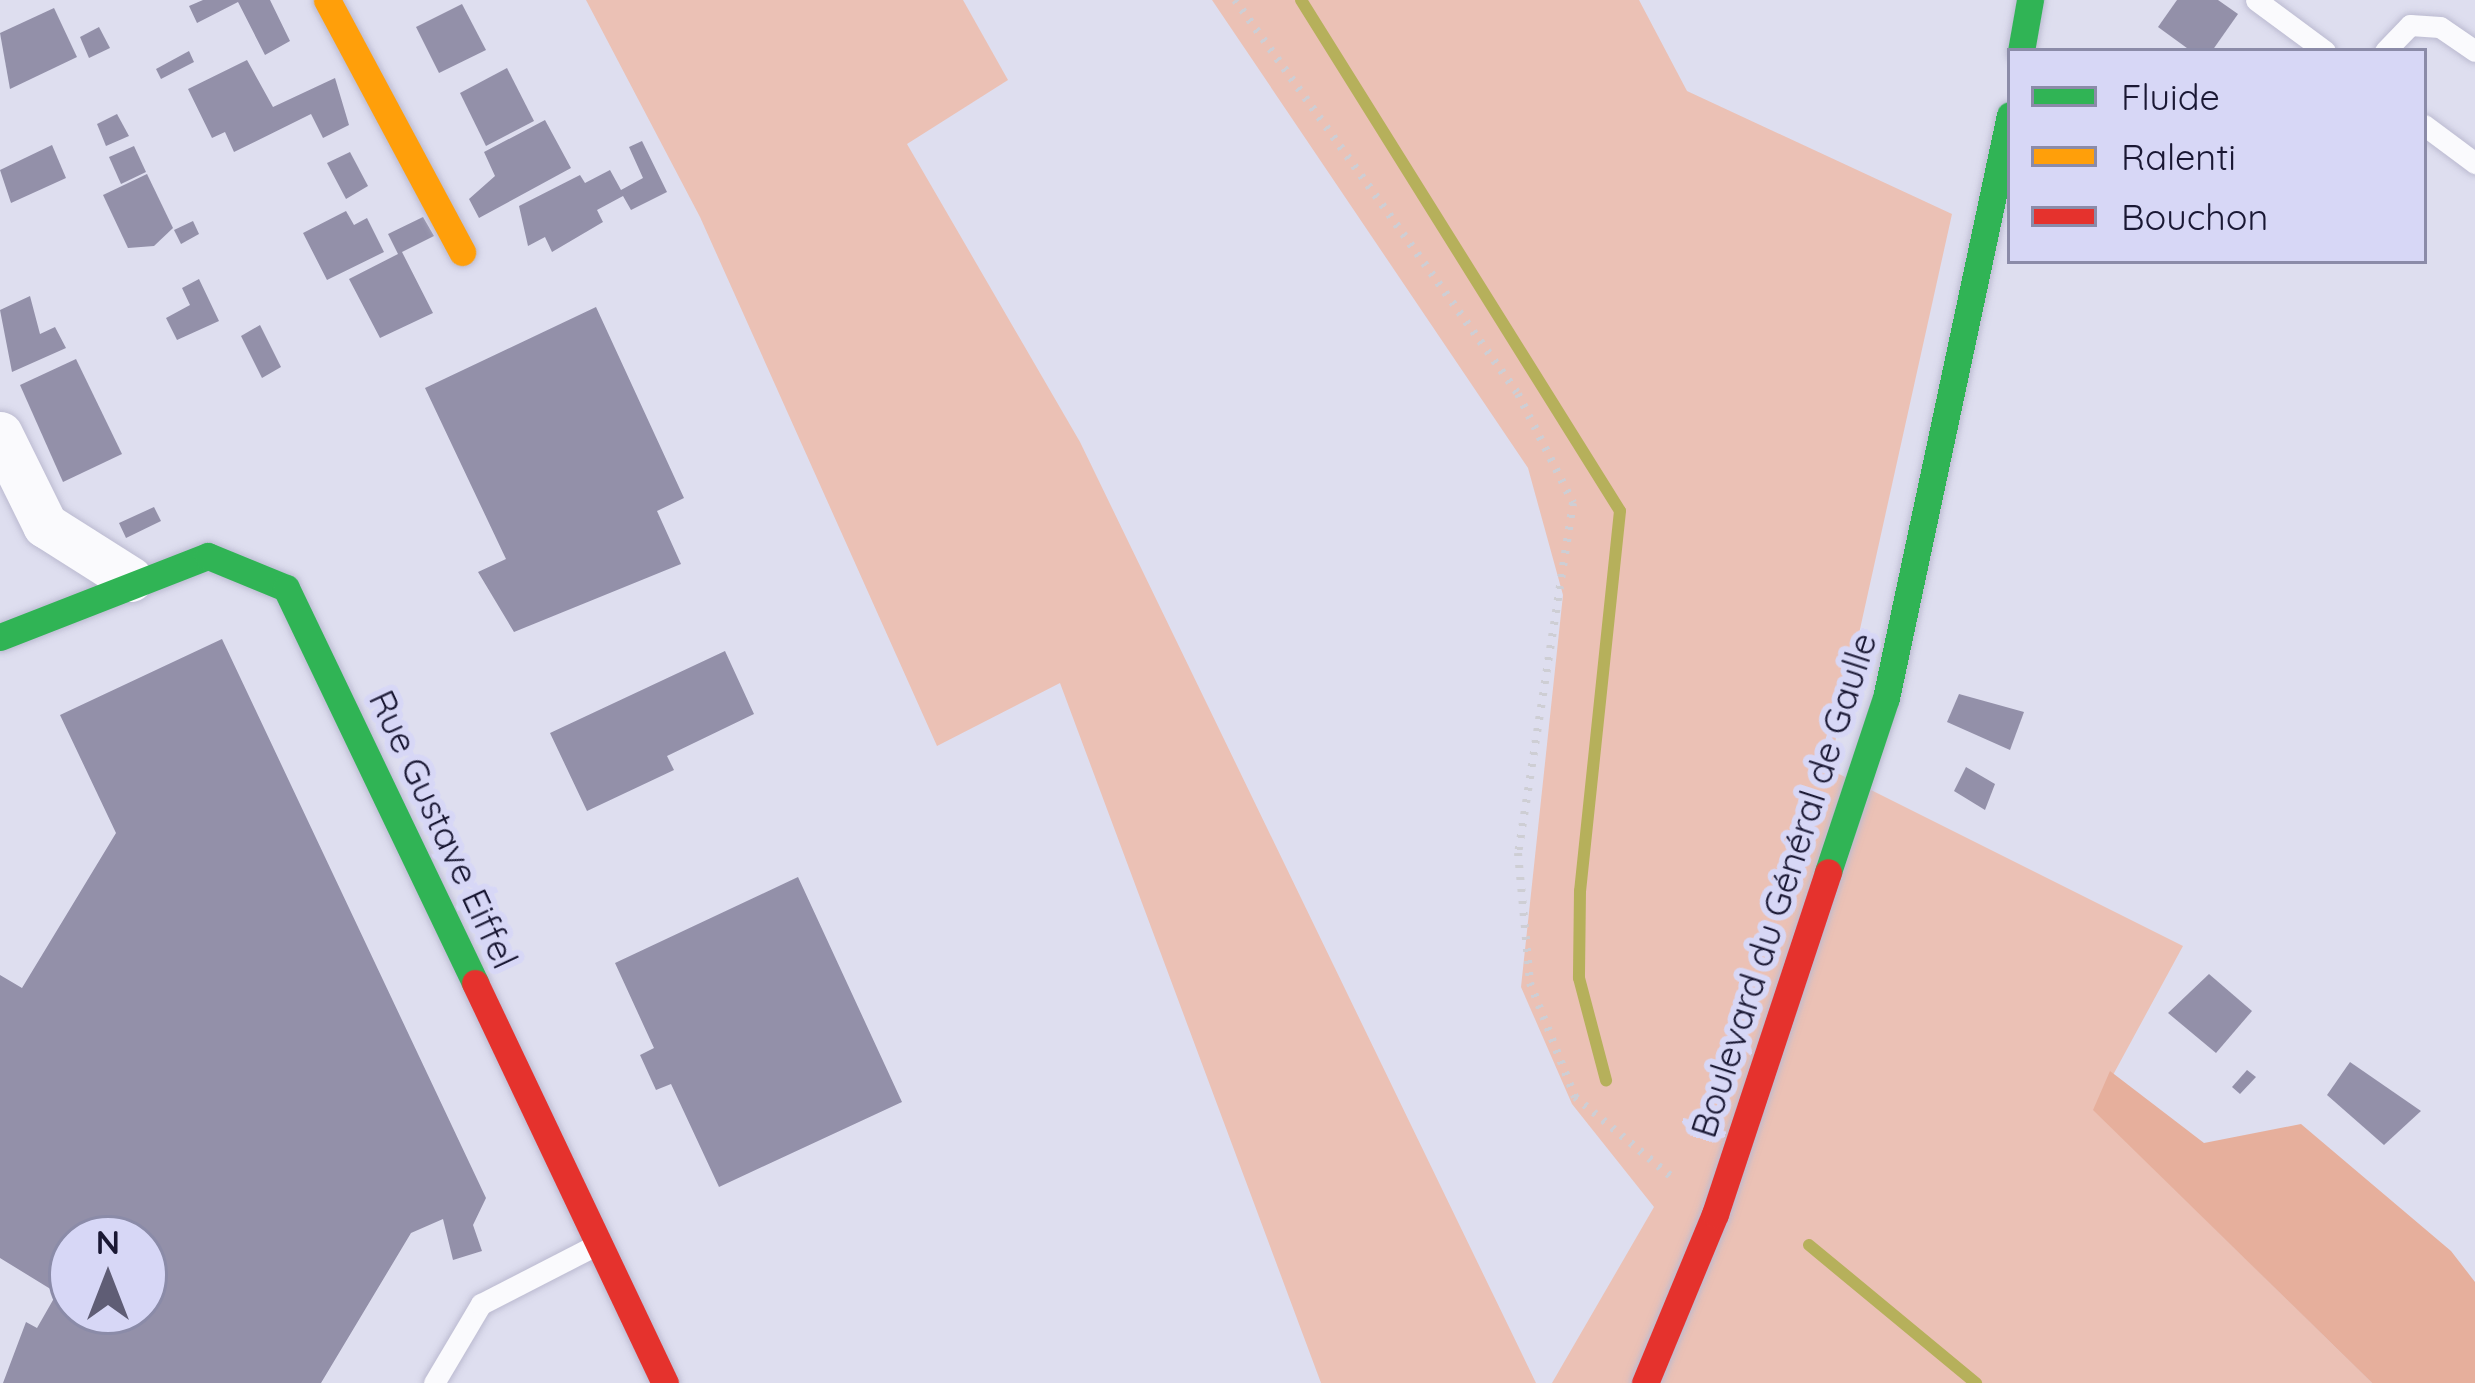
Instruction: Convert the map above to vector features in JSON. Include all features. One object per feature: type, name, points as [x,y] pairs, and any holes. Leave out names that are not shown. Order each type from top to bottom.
[{"type":"street","points":[[327,0],[462,252]]},
{"type":"street","points":[[2022,48],[2030,0]]},
{"type":"street","name":"Boulevard du Général de Gaulle","points":[[1645,1383],[1715,1214],[1886,698],[2007,129]]},
{"type":"street","points":[[0,434],[45,525],[130,579]]},
{"type":"street","name":"Rue Gustave Eiffel","points":[[0,637],[130,579],[208,556],[246,562],[304,612],[665,1383]]},
{"type":"lane","points":[[2256,0],[2321,48]]},
{"type":"lane","points":[[2388,48],[2410,25],[2440,27],[2475,51]]},
{"type":"lane","points":[[2427,127],[2475,163]]},
{"type":"lane","points":[[434,1383],[482,1304],[598,1244]]},
{"type":"path","points":[[1234,0],[1518,394],[1573,503],[1518,853],[1530,983],[1575,1097],[1715,1214]]},
{"type":"shaded area","points":[[586,0],[963,0],[1008,80],[907,144],[1080,442],[1536,1383],[1321,1383],[1060,683],[937,746],[700,217]]},
{"type":"shaded area","points":[[1212,0],[1639,0],[1687,91],[1952,214],[1829,769],[2183,946],[2094,1110],[2372,1383],[1552,1383],[1654,1207],[1572,1104],[1521,987],[1563,595],[1528,468]]},
{"type":"shaded area","points":[[2110,1071],[2204,1143],[2301,1124],[2451,1251],[2475,1282],[2475,1383],[2372,1383],[2093,1110]]},
{"type":"building","points":[[203,0],[270,0],[290,41],[265,55],[238,2],[197,23],[189,6]]},
{"type":"building","points":[[2177,0],[2218,0],[2238,14],[2214,48],[2187,48],[2158,27]]},
{"type":"building","points":[[462,4],[486,50],[439,73],[416,27]]},
{"type":"building","points":[[54,8],[77,57],[10,89],[0,33]]},
{"type":"building","points":[[99,27],[110,48],[89,58],[80,37]]},
{"type":"building","points":[[189,51],[194,62],[161,79],[156,69]]},
{"type":"building","points":[[247,60],[273,107],[335,78],[349,125],[323,138],[311,114],[234,152],[225,132],[212,138],[188,89]]},
{"type":"building","points":[[507,68],[534,121],[486,146],[460,93]]},
{"type":"building","points":[[117,114],[129,136],[106,146],[97,124]]},
{"type":"building","points":[[545,120],[571,168],[479,218],[469,199],[495,176],[484,152]]},
{"type":"building","points":[[642,141],[667,192],[631,210],[623,196],[597,210],[603,222],[552,252],[545,237],[528,246],[519,206],[580,175],[585,183],[610,170],[621,190],[643,178],[629,147]]},
{"type":"building","points":[[52,145],[66,178],[11,203],[0,170]]},
{"type":"building","points":[[134,146],[146,172],[121,184],[109,157]]},
{"type":"building","points":[[350,152],[368,186],[346,199],[327,163]]},
{"type":"building","points":[[147,174],[173,228],[154,246],[128,248],[103,195]]},
{"type":"building","points":[[346,211],[354,225],[367,218],[384,252],[327,280],[303,233]]},
{"type":"building","points":[[423,217],[434,236],[402,252],[433,313],[380,338],[349,279],[398,254],[388,234]]},
{"type":"building","points":[[193,221],[199,234],[181,244],[174,230]]},
{"type":"building","points":[[199,279],[219,321],[177,340],[166,318],[190,305],[182,288]]},
{"type":"building","points":[[30,296],[40,334],[55,327],[66,348],[12,372],[0,310]]},
{"type":"building","points":[[596,307],[684,498],[657,511],[681,564],[514,632],[478,572],[506,559],[425,388]]},
{"type":"building","points":[[260,325],[281,367],[262,378],[241,336]]},
{"type":"building","points":[[76,359],[122,454],[63,482],[20,385]]},
{"type":"building","points":[[154,507],[161,521],[126,538],[119,523]]},
{"type":"building","points":[[222,639],[486,1198],[473,1225],[482,1251],[453,1260],[443,1219],[411,1233],[321,1383],[3,1383],[26,1322],[37,1328],[48,1309],[48,1335],[168,1335],[168,1215],[48,1215],[48,1287],[0,1258],[0,975],[22,988],[116,833],[60,715]]},
{"type":"building","points":[[725,651],[754,714],[667,756],[674,770],[587,811],[550,733]]},
{"type":"building","points":[[1959,694],[2024,712],[2010,750],[1947,722]]},
{"type":"building","points":[[1966,767],[1995,784],[1985,810],[1954,791]]},
{"type":"building","points":[[798,877],[902,1102],[719,1187],[671,1084],[656,1090],[640,1055],[654,1048],[615,963]]},
{"type":"building","points":[[2209,974],[2252,1011],[2216,1053],[2168,1013]]},
{"type":"building","points":[[2350,1062],[2421,1111],[2384,1145],[2327,1095]]},
{"type":"building","points":[[2247,1070],[2256,1077],[2240,1094],[2232,1087]]},
{"type":"waterway","points":[[1301,0],[1620,511],[1580,891],[1579,978],[1606,1080]]},
{"type":"waterway","points":[[1809,1245],[1976,1383]]},
{"type":"traffic: fast","points":[[2022,48],[2030,0]]},
{"type":"traffic: fast","points":[[1828,872],[1886,698],[2007,129]]},
{"type":"traffic: fast","points":[[0,637],[208,556],[286,588],[475,983]]},
{"type":"traffic: slow","points":[[327,0],[462,252]]},
{"type":"traffic: jam","points":[[1645,1383],[1715,1214],[1828,872]]},
{"type":"traffic: jam","points":[[475,983],[665,1383]]}]
